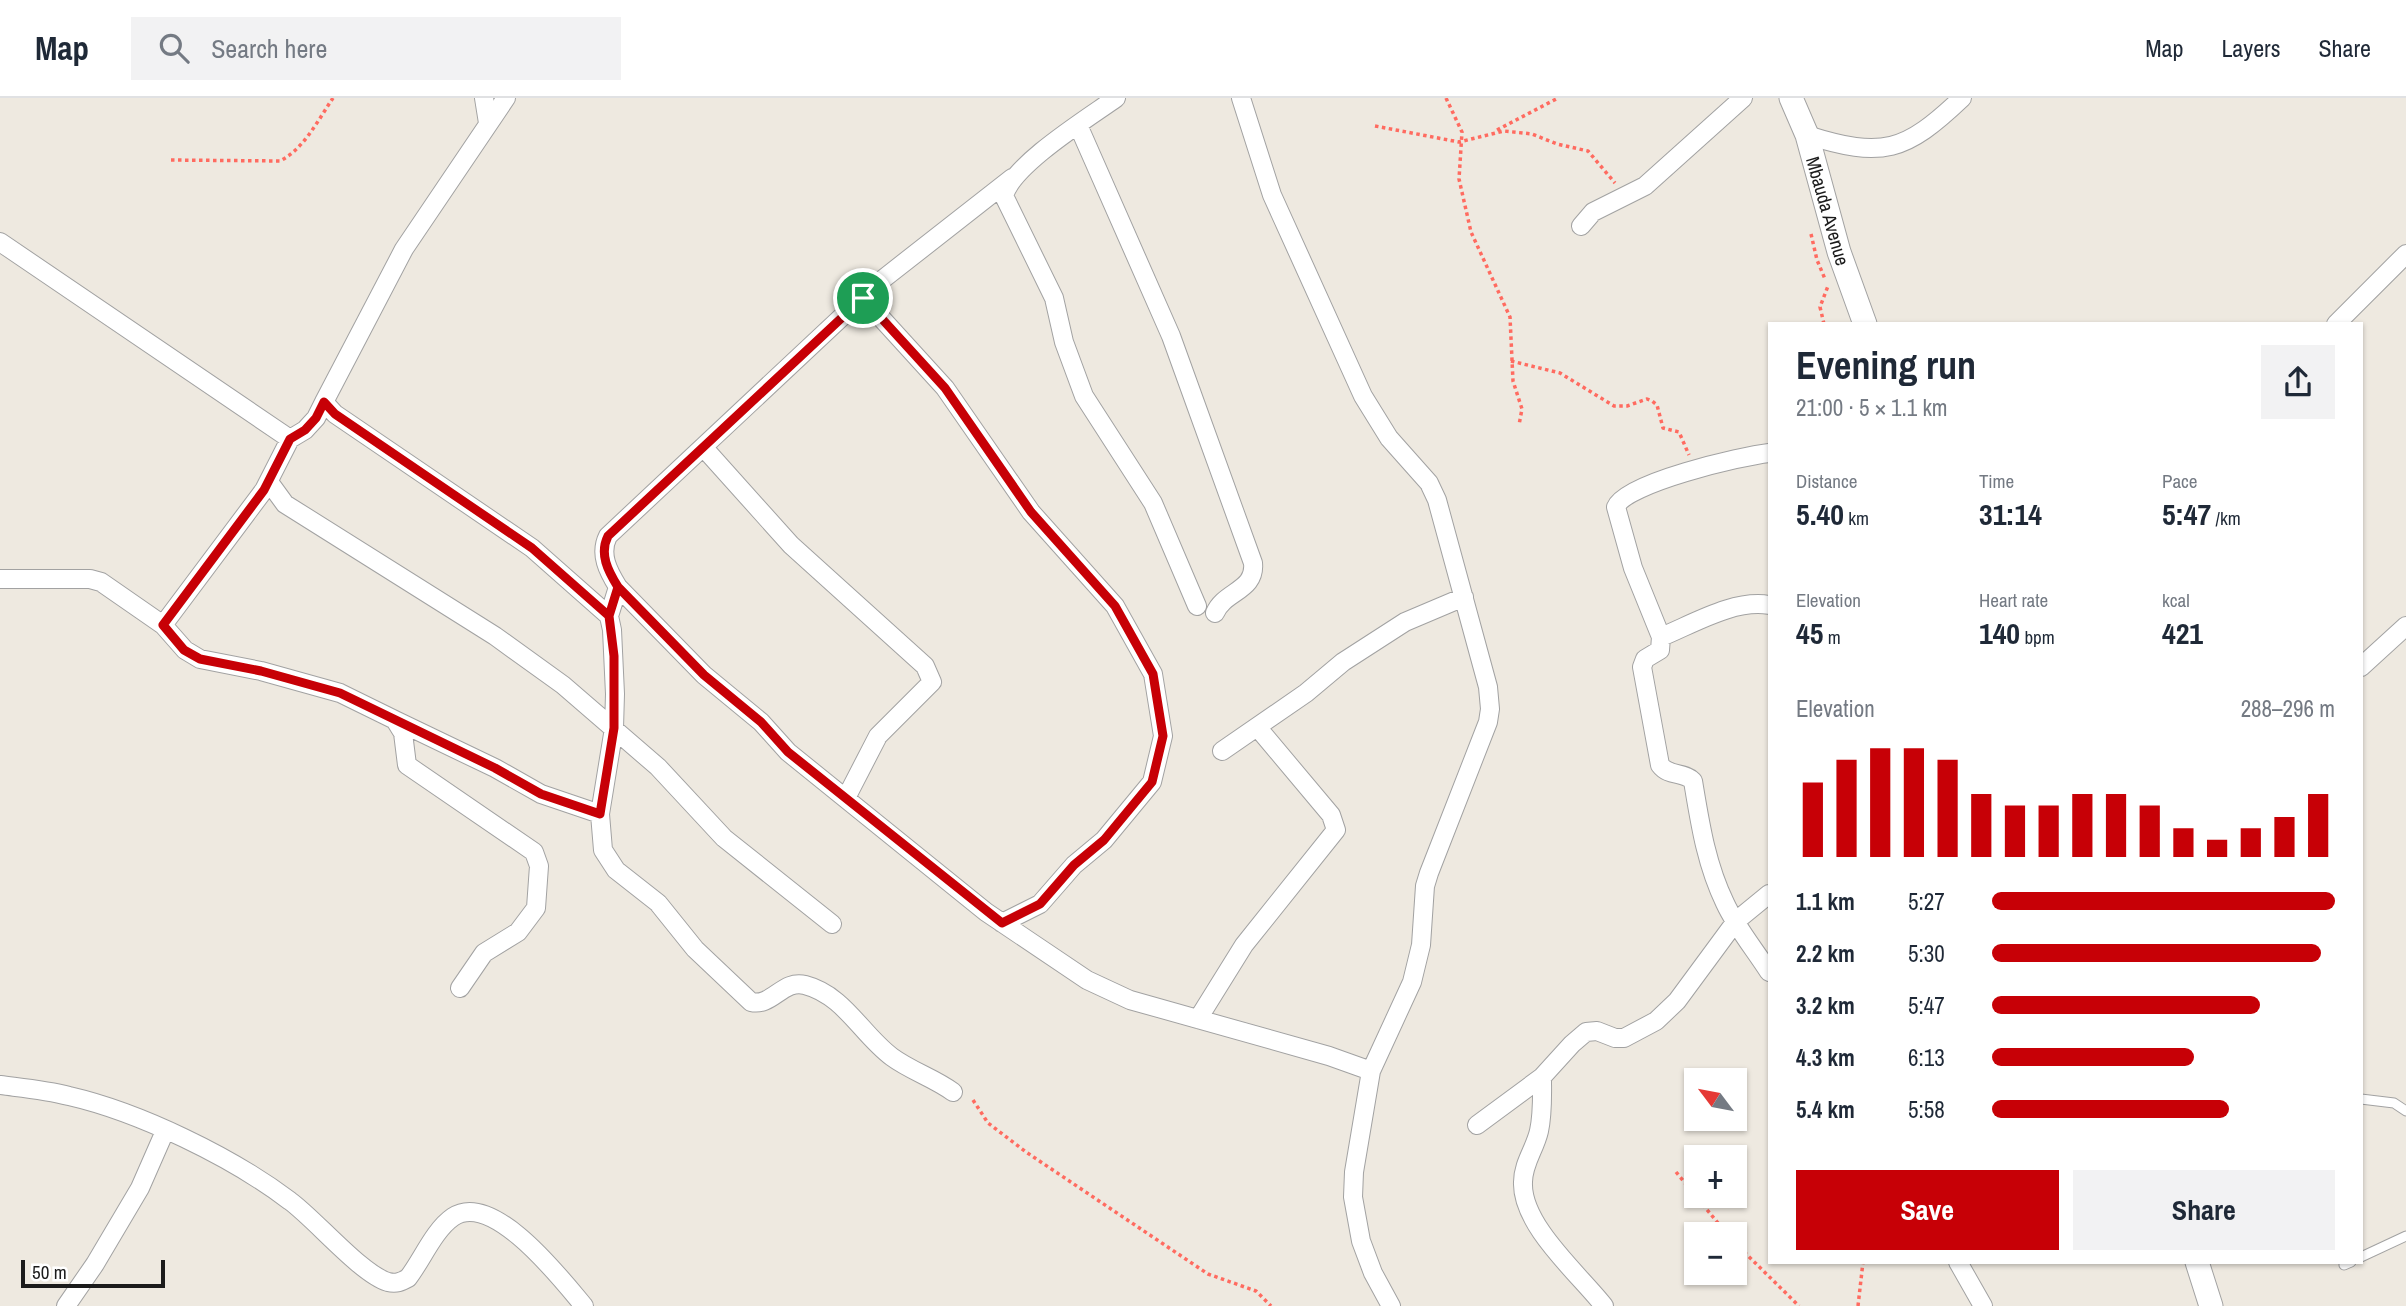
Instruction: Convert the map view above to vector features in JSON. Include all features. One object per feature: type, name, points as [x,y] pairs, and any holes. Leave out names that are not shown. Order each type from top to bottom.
[{"type":"street","points":[[484,98],[488,123]]},
{"type":"street","points":[[163,625],[269,482],[290,439],[310,424],[404,249],[506,98]]},
{"type":"street","points":[[1116,98],[1078,125],[863,298],[608,536],[604,544],[605,559],[618,587],[704,675],[761,722],[788,752],[1002,923],[1087,980],[1110,992],[1329,1056],[1371,1071]]},
{"type":"street","points":[[1241,98],[1272,195],[1363,396],[1389,438],[1429,484],[1437,500],[1488,687],[1488,722],[1425,886],[1421,945],[1412,982],[1371,1071],[1353,1172],[1353,1197],[1361,1241],[1373,1273],[1391,1306]]},
{"type":"street","points":[[1581,226],[1593,212],[1645,186],[1743,98]]},
{"type":"street","name":"Mbauda Avenue","points":[[1791,98],[1807,135],[1839,252],[1864,322]]},
{"type":"street","points":[[1807,135],[1831,143],[1883,149],[1906,143],[1930,128],[1962,98]]},
{"type":"street","points":[[1078,125],[1171,336],[1253,563],[1252,574],[1246,586],[1224,600],[1215,613]]},
{"type":"street","points":[[1012,178],[1004,196],[1054,298],[1064,342],[1084,396],[1153,503],[1197,606]]},
{"type":"street","points":[[0,242],[290,439]]},
{"type":"street","points":[[2338,322],[2406,254]]},
{"type":"street","points":[[863,298],[945,388],[1031,512],[1115,606],[1137,642],[1153,674],[1156,687],[1163,736],[1152,782],[1104,840],[1074,865],[1040,904],[1002,923]]},
{"type":"street","points":[[324,402],[335,414],[532,548],[609,616]]},
{"type":"street","points":[[704,448],[791,545],[925,666],[931,675],[932,682],[878,736],[846,799]]},
{"type":"street","points":[[1768,453],[1693,470],[1621,498],[1616,507],[1633,568],[1661,638],[1660,650],[1645,659],[1642,667],[1647,702],[1657,732],[1660,765],[1671,774],[1686,776],[1693,781],[1699,826],[1726,906],[1768,970]]},
{"type":"street","points":[[269,482],[285,504],[504,642],[563,685],[658,767],[724,838],[832,924]]},
{"type":"street","points":[[0,579],[79,578],[101,582],[163,625],[184,650],[200,659],[261,671],[340,693],[495,768],[541,794],[600,814]]},
{"type":"street","points":[[618,587],[609,616],[614,656],[614,728],[600,814],[601,838],[608,861],[658,903],[695,949],[740,993],[758,1003],[786,986],[796,984],[815,988],[841,1006],[894,1059],[953,1092]]},
{"type":"street","points":[[1222,751],[1258,728],[1343,663],[1395,629],[1424,612],[1464,597]]},
{"type":"street","points":[[1661,638],[1740,607],[1757,603],[1768,605]]},
{"type":"street","points":[[2363,665],[2406,626]]},
{"type":"street","points":[[395,720],[403,733],[407,765],[534,852],[537,860],[536,908],[518,932],[484,953],[460,988]]},
{"type":"street","points":[[1198,1019],[1244,944],[1336,830],[1331,815],[1258,728]]},
{"type":"street","points":[[1477,1125],[1542,1077],[1586,1032],[1597,1031],[1615,1038],[1624,1038],[1656,1021],[1677,1001],[1736,921],[1768,895]]},
{"type":"street","points":[[1542,1077],[1539,1131],[1525,1165],[1522,1183],[1525,1198],[1529,1212],[1551,1244],[1604,1306]]},
{"type":"street","points":[[0,1085],[71,1096],[122,1113],[201,1148],[290,1201],[344,1250],[377,1277],[388,1282],[399,1283],[408,1278],[445,1224],[465,1212],[481,1214],[518,1236],[538,1253],[584,1306]]},
{"type":"street","points":[[66,1306],[139,1188],[165,1131]]},
{"type":"street","points":[[1959,1264],[1983,1306]]},
{"type":"street","points":[[2198,1264],[2211,1306]]},
{"type":"lane","points":[[2363,1099],[2394,1103],[2406,1111]]},
{"type":"lane","points":[[2363,1256],[2406,1236]]},
{"type":"path","points":[[172,160],[280,161],[302,144],[333,98]]},
{"type":"path","points":[[1446,98],[1462,132],[1459,179],[1461,196],[1482,259],[1510,317],[1513,381],[1522,409],[1519,425]]},
{"type":"path","points":[[1375,126],[1463,142],[1492,133],[1558,98]]},
{"type":"path","points":[[1492,133],[1532,134],[1557,144],[1588,151],[1624,197]]},
{"type":"path","points":[[1511,361],[1560,373],[1614,406],[1627,406],[1647,399],[1652,401],[1657,405],[1663,428],[1679,432],[1683,438],[1693,470]]},
{"type":"path","points":[[973,1100],[988,1123],[1048,1168],[1208,1274],[1256,1291],[1271,1306]]},
{"type":"path","points":[[1676,1172],[1717,1222]]},
{"type":"path","points":[[1747,1255],[1799,1306]]},
{"type":"path","points":[[1858,1306],[1863,1264]]},
{"type":"route","points":[[863,298],[608,536],[604,544],[605,559],[618,587],[612,604],[609,616],[532,548],[335,414],[324,402],[316,418],[305,430],[290,439],[264,490],[163,625],[184,650],[200,659],[261,671],[340,693],[495,768],[541,794],[600,814],[614,728],[614,656],[609,616],[618,587],[713,684],[761,722],[788,752],[963,894],[1002,923],[1027,912],[1040,904],[1074,865],[1104,840],[1152,782],[1163,736],[1153,674],[1115,606],[1031,512],[945,388],[863,298]]}]
